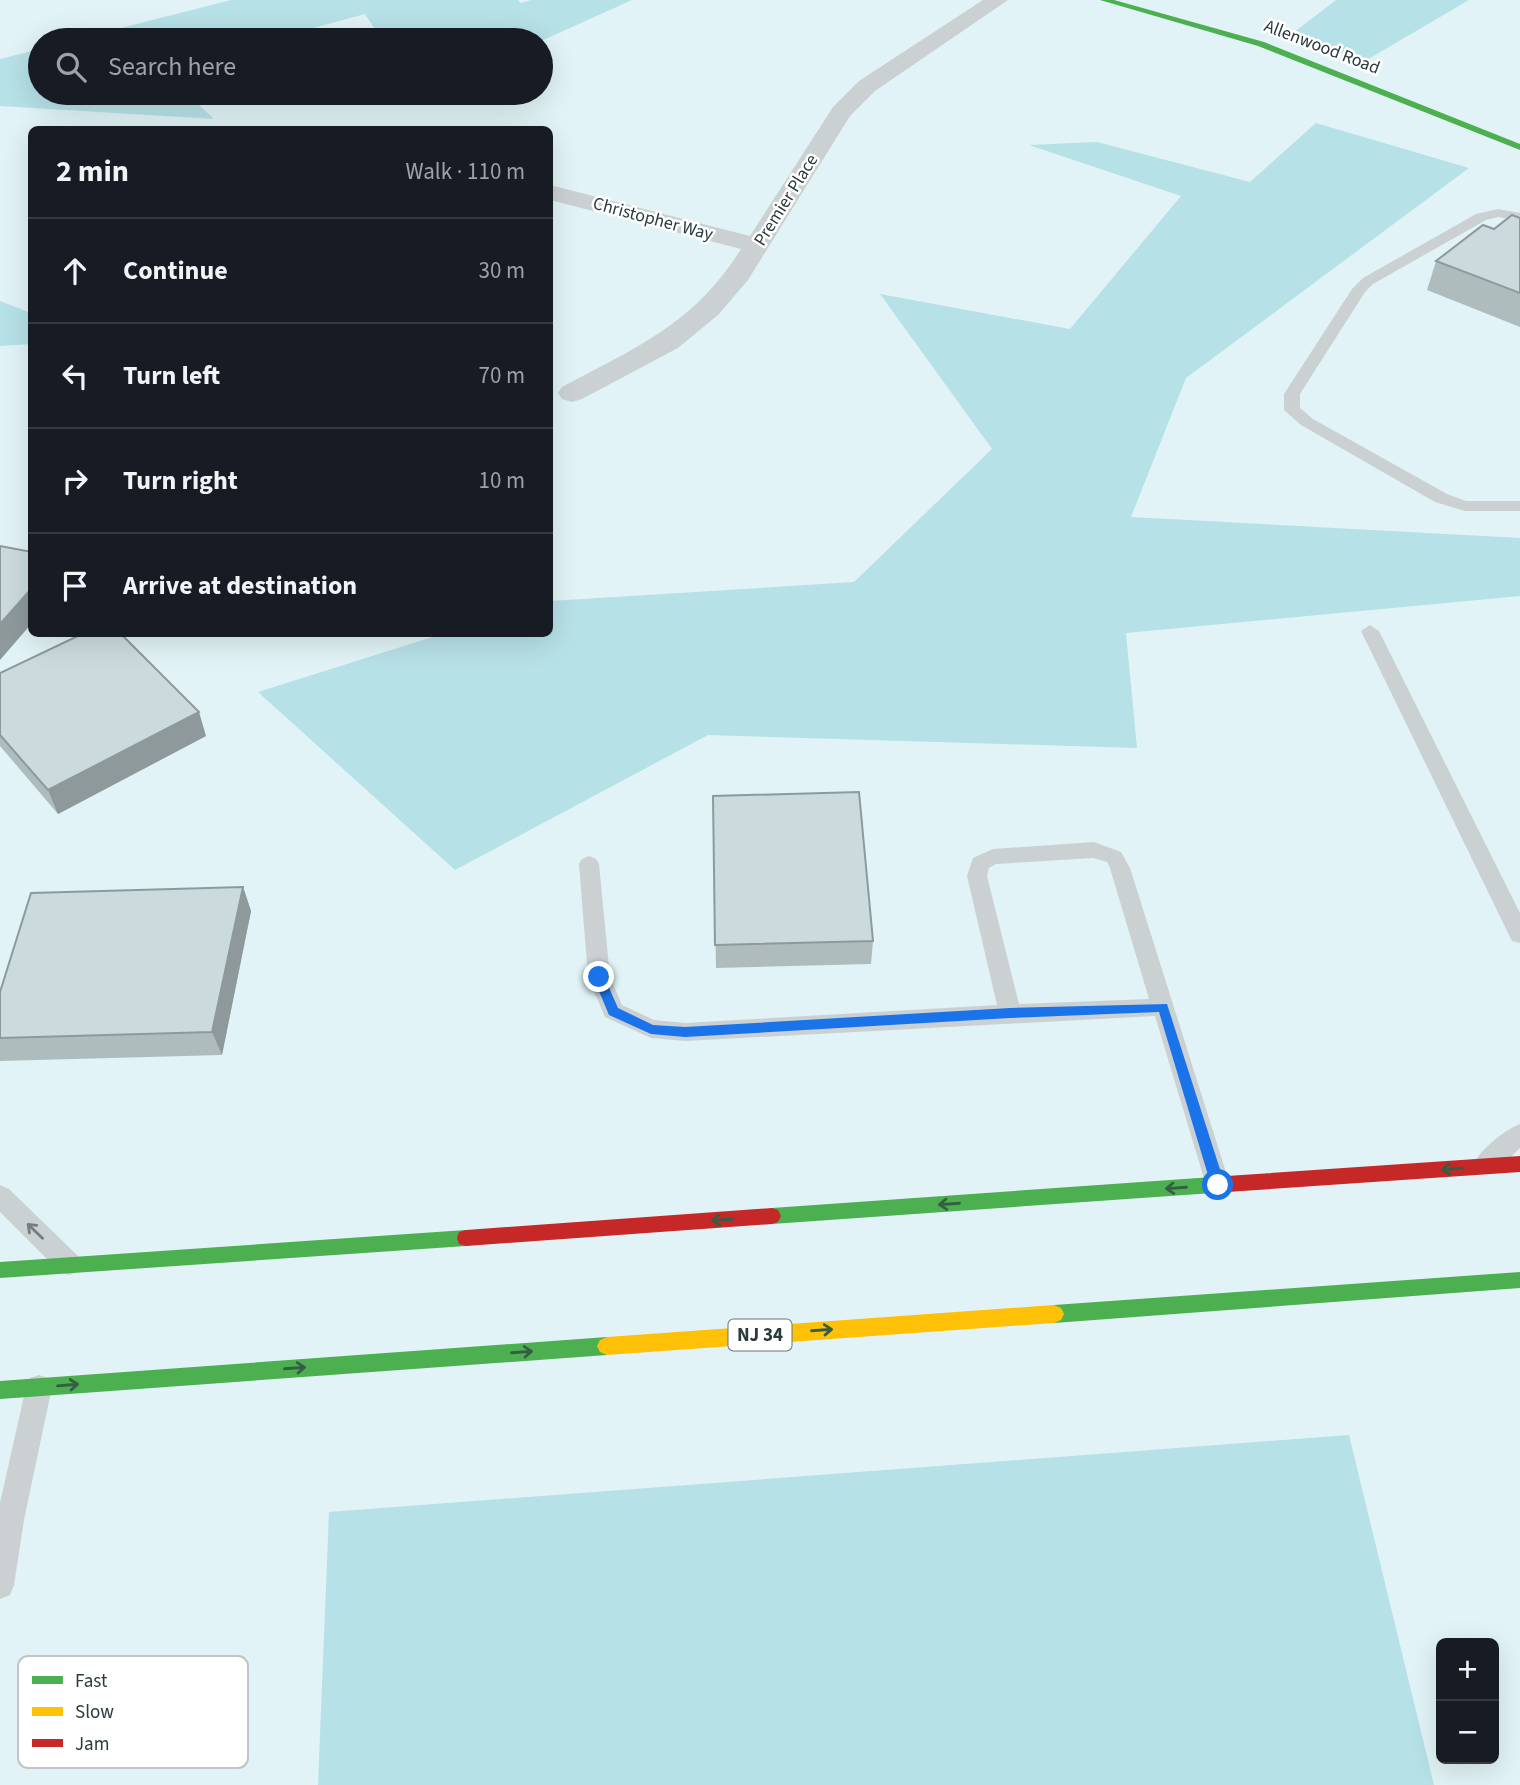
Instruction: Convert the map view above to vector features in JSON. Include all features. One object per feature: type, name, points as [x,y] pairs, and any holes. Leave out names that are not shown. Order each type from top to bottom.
[{"type":"main road","name":"Allenwood Road","points":[[1104,0],[1261,44],[1520,147]]},
{"type":"main road","points":[[0,1270],[1520,1164]]},
{"type":"main road","name":"NJ 34","points":[[0,1390],[1520,1280]]},
{"type":"street","name":"Premier Place","points":[[572,393],[668,342],[709,308],[735,281],[841,112],[867,86],[997,0]]},
{"type":"street","name":"Christopher Way","points":[[553,193],[758,245]]},
{"type":"lane","points":[[1520,217],[1498,214],[1481,217],[1368,281],[1359,289],[1292,394],[1292,410],[1307,422],[1441,498],[1465,506],[1520,506]]},
{"type":"lane","points":[[1370,631],[1520,935]]},
{"type":"lane","points":[[1010,1013],[977,876],[980,863],[993,857],[1094,850],[1114,857],[1120,867],[1218,1185]]},
{"type":"lane","points":[[589,864],[599,977],[613,1011],[651,1030],[685,1032],[1163,1007]]},
{"type":"lane","points":[[1484,1166],[1520,1133]]},
{"type":"lane","points":[[0,1196],[71,1265]]},
{"type":"lane","points":[[0,1585],[10,1520],[39,1387]]},
{"type":"shaded area","points":[[231,0],[518,0],[521,3],[531,0],[632,0],[553,36],[553,28],[374,28],[365,14],[313,28],[121,28]]},
{"type":"shaded area","points":[[1336,0],[1469,0],[1365,61],[1289,36]]},
{"type":"shaded area","points":[[28,52],[28,105],[199,105],[214,119],[0,106],[0,59]]},
{"type":"shaded area","points":[[1316,123],[1469,168],[1186,378],[1131,517],[1520,538],[1520,596],[1126,633],[1137,748],[708,735],[455,870],[258,692],[432,637],[553,637],[553,601],[854,582],[992,449],[880,294],[1070,329],[1181,196],[1029,145],[1097,142],[1250,182]]},
{"type":"shaded area","points":[[0,301],[28,312],[28,344],[0,346]]},
{"type":"shaded area","points":[[1349,1435],[1434,1785],[318,1785],[329,1512]]},
{"type":"building","points":[[1512,215],[1520,218],[1520,293],[1436,261],[1483,225],[1494,229]]},
{"type":"building","points":[[0,546],[28,551],[28,592],[0,624]]},
{"type":"building","points":[[76,637],[124,637],[199,712],[48,790],[0,735],[0,673]]},
{"type":"building","points":[[859,792],[873,941],[715,945],[713,796]]},
{"type":"building","points":[[243,887],[212,1032],[0,1038],[0,992],[31,893]]},
{"type":"traffic: fast","points":[[1104,0],[1261,44],[1520,147]]},
{"type":"traffic: fast","points":[[772,1216],[1227,1184]]},
{"type":"traffic: fast","points":[[0,1270],[466,1238]]},
{"type":"traffic: fast","points":[[1054,1314],[1520,1280]]},
{"type":"traffic: fast","points":[[0,1390],[607,1346]]},
{"type":"traffic: slow","points":[[607,1346],[1054,1314]]},
{"type":"traffic: jam","points":[[1227,1184],[1520,1164]]},
{"type":"traffic: jam","points":[[466,1238],[772,1216]]},
{"type":"route","points":[[599,977],[613,1011],[651,1030],[685,1032],[1163,1007],[1218,1185]]}]
